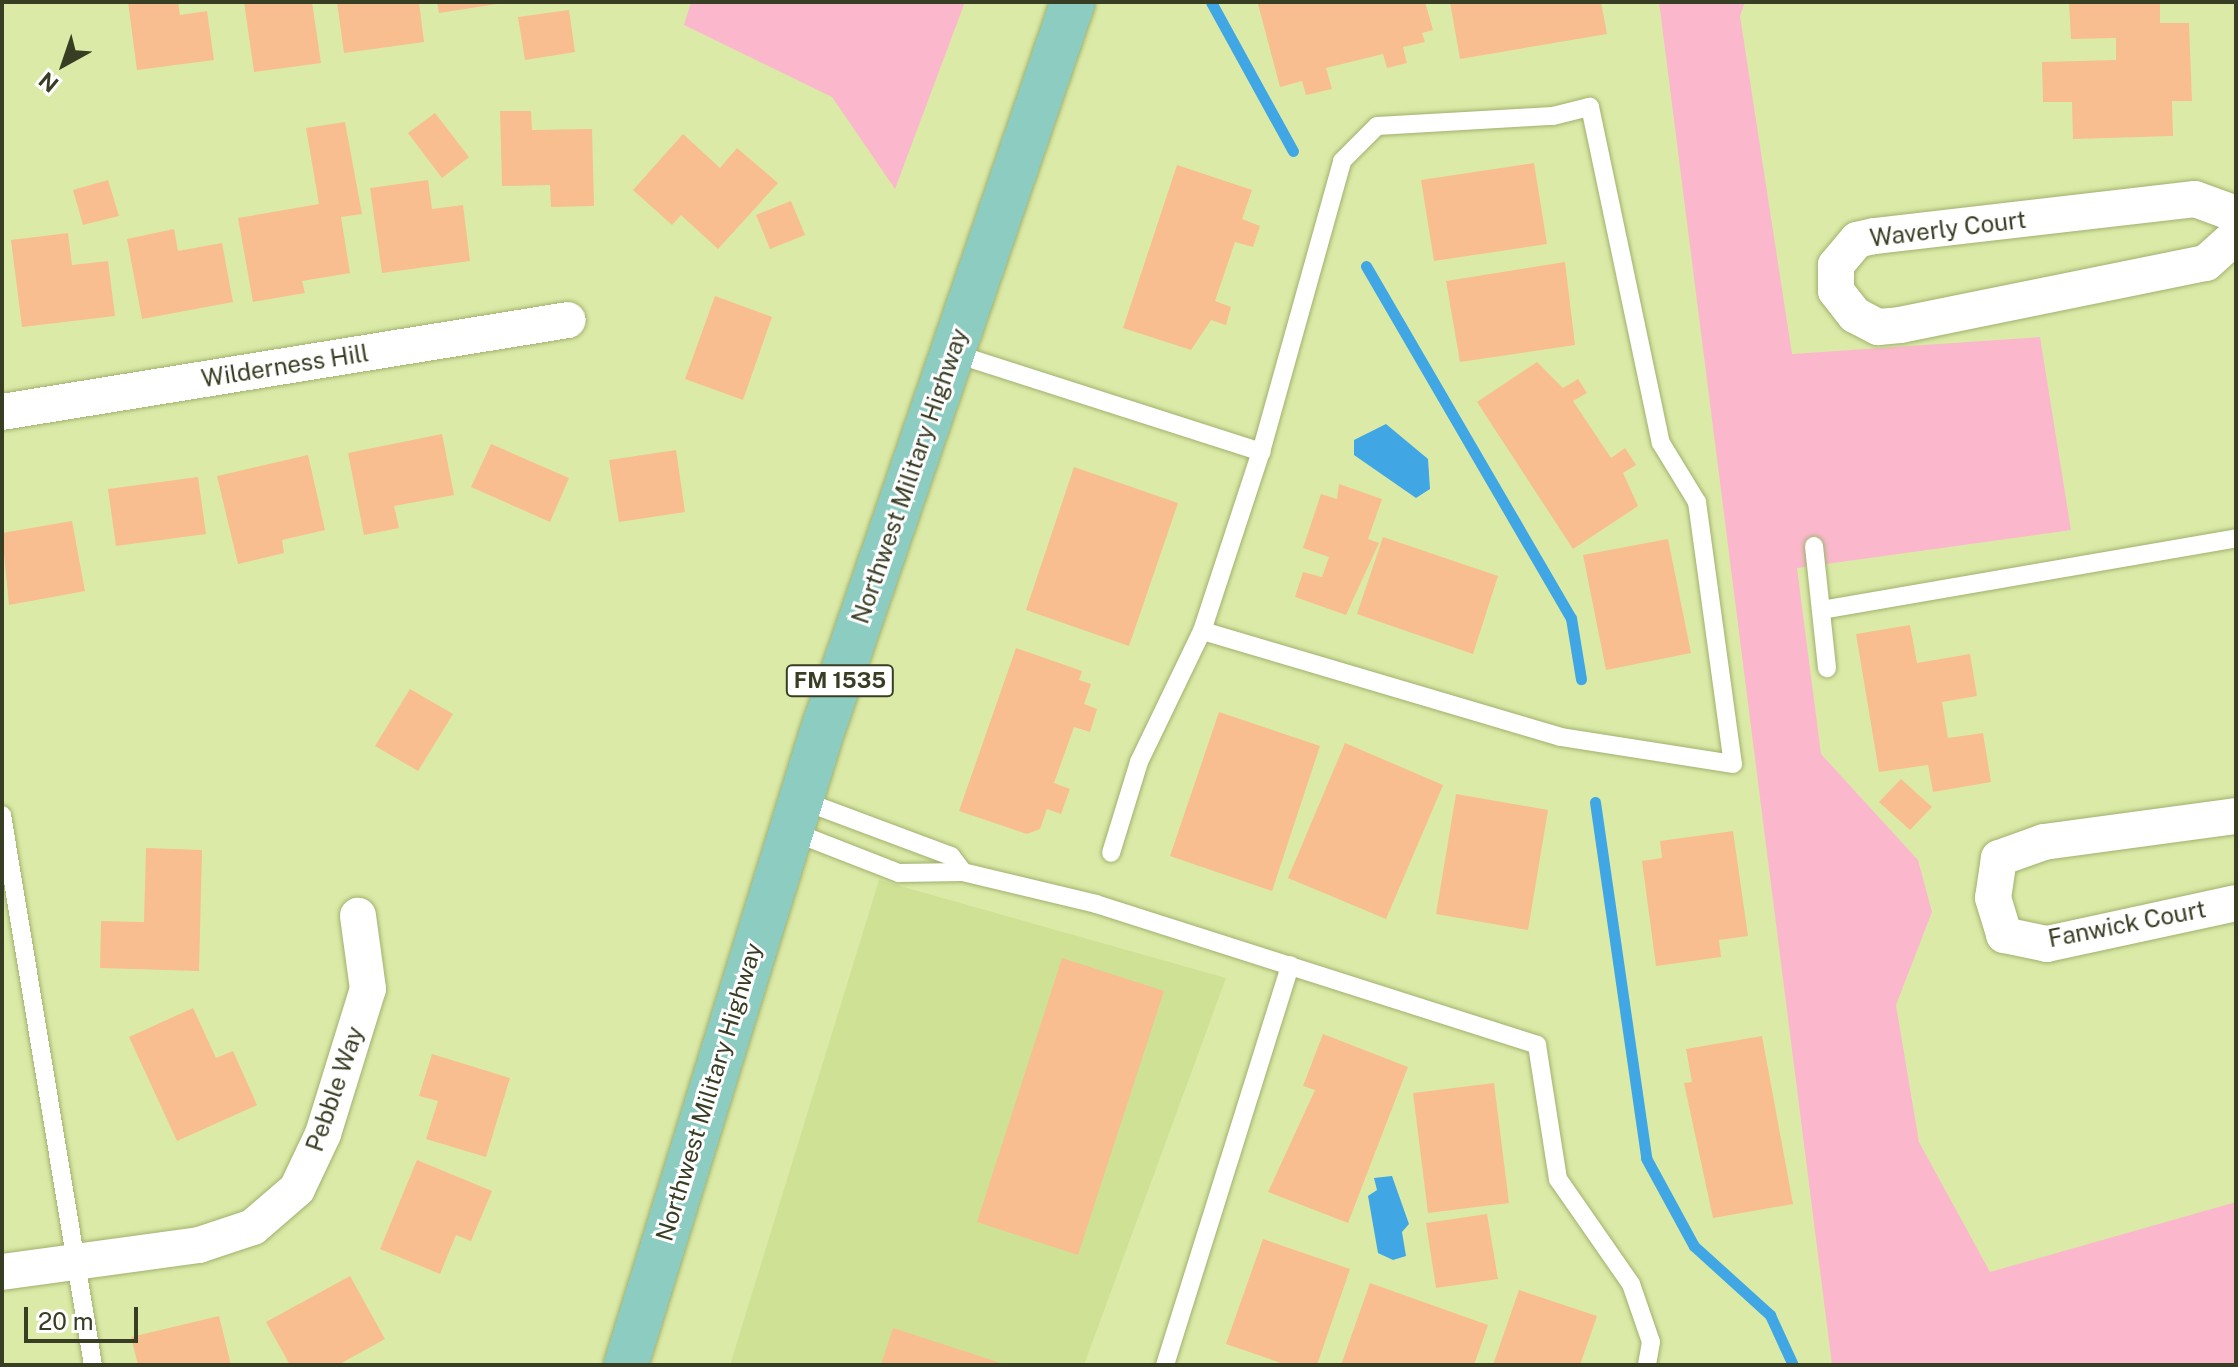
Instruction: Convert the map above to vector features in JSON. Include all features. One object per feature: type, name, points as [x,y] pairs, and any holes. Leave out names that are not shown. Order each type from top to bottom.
[{"type":"main road","name":"Northwest Military Highway","points":[[626,1365],[796,816],[1073,2]]},
{"type":"street","name":"Waverly Court","points":[[2236,214],[2195,199],[1874,236],[1857,240],[1836,265],[1836,291],[1855,315],[1878,327],[1900,325],[2206,263],[2236,236]]},
{"type":"street","name":"Wilderness Hill","points":[[2,412],[568,320]]},
{"type":"street","name":"Fanwick Court","points":[[2236,816],[2044,842],[1999,858],[1993,898],[2004,935],[2047,944],[2236,903]]},
{"type":"street","name":"Pebble Way","points":[[2,1272],[213,1240],[253,1227],[297,1189],[323,1134],[368,989],[358,916]]},
{"type":"lane","points":[[1111,853],[1139,762],[1202,631],[1261,452],[1342,161],[1377,126],[1553,116],[1590,107],[1661,443],[1697,502],[1733,764],[1561,737],[1202,631]]},
{"type":"lane","points":[[953,353],[1261,452]]},
{"type":"lane","points":[[1821,610],[2236,538]]},
{"type":"lane","points":[[1814,546],[1827,668]]},
{"type":"lane","points":[[2,815],[93,1365]]},
{"type":"lane","points":[[796,816],[899,873],[963,872],[1096,904],[1537,1045],[1558,1179],[1631,1284],[1651,1342],[1647,1365]]},
{"type":"lane","points":[[796,816],[951,856],[963,872]]},
{"type":"lane","points":[[1165,1365],[1290,965]]},
{"type":"shaded area","points":[[691,2],[965,2],[895,189],[832,97],[684,25]]},
{"type":"shaded area","points":[[1659,2],[1745,2],[1740,16],[1792,354],[2040,337],[2071,530],[1797,568],[1821,754],[1918,860],[1932,912],[1896,1005],[1919,1142],[1990,1272],[2236,1202],[2236,1365],[1832,1365]]},
{"type":"shaded area","points":[[879,880],[1226,978],[1084,1365],[730,1365]]},
{"type":"water","points":[[1386,424],[1428,459],[1430,489],[1416,498],[1354,455],[1354,440]]},
{"type":"water","points":[[1392,1176],[1409,1224],[1402,1232],[1406,1256],[1393,1260],[1378,1253],[1368,1196],[1377,1190],[1374,1178]]},
{"type":"building","points":[[128,2],[178,2],[180,15],[207,11],[214,60],[137,70]]},
{"type":"building","points":[[244,2],[312,2],[321,63],[254,72]]},
{"type":"building","points":[[337,2],[419,2],[424,42],[344,53]]},
{"type":"building","points":[[437,2],[497,2],[497,4],[439,13]]},
{"type":"building","points":[[1425,2],[1433,30],[1422,33],[1425,42],[1403,47],[1407,63],[1387,68],[1383,54],[1326,68],[1332,89],[1306,95],[1302,81],[1280,87],[1258,4]]},
{"type":"building","points":[[1450,2],[1601,2],[1607,34],[1460,59]]},
{"type":"building","points":[[2069,2],[2160,2],[2160,23],[2189,23],[2192,101],[2172,101],[2173,136],[2073,139],[2072,102],[2043,102],[2042,62],[2116,60],[2116,38],[2071,39]]},
{"type":"building","points":[[569,10],[575,52],[525,60],[518,17]]},
{"type":"building","points":[[500,111],[531,111],[532,130],[592,129],[594,206],[551,207],[550,185],[502,186]]},
{"type":"building","points":[[435,113],[469,157],[442,178],[408,133]]},
{"type":"building","points":[[345,122],[362,214],[341,217],[350,273],[302,281],[305,293],[253,302],[238,218],[319,204],[306,128]]},
{"type":"building","points":[[683,134],[720,168],[737,148],[778,183],[718,249],[681,215],[672,225],[633,190]]},
{"type":"building","points":[[1534,163],[1547,244],[1434,261],[1421,180]]},
{"type":"building","points":[[1177,165],[1252,190],[1242,219],[1260,226],[1253,247],[1235,242],[1215,301],[1231,307],[1226,325],[1211,320],[1191,350],[1123,328]]},
{"type":"building","points":[[108,180],[119,216],[83,225],[73,190]]},
{"type":"building","points":[[428,180],[432,209],[463,205],[470,261],[382,273],[370,188]]},
{"type":"building","points":[[791,201],[805,235],[770,249],[756,215]]},
{"type":"building","points":[[174,229],[178,251],[222,243],[233,302],[142,319],[127,239]]},
{"type":"building","points":[[68,233],[72,265],[108,261],[115,316],[22,327],[11,240]]},
{"type":"building","points":[[1565,262],[1575,345],[1460,362],[1446,281]]},
{"type":"building","points":[[715,296],[772,317],[743,400],[685,379]]},
{"type":"building","points":[[1537,362],[1563,388],[1578,379],[1587,393],[1573,401],[1611,458],[1625,448],[1636,465],[1623,473],[1638,506],[1573,549],[1477,402]]},
{"type":"building","points":[[442,434],[454,495],[394,506],[399,528],[364,535],[348,453]]},
{"type":"building","points":[[491,444],[569,478],[550,522],[471,487]]},
{"type":"building","points":[[676,450],[685,512],[619,522],[609,460]]},
{"type":"building","points":[[308,455],[325,530],[282,540],[284,553],[238,564],[217,476]]},
{"type":"building","points":[[1074,467],[1178,503],[1129,646],[1026,610]]},
{"type":"building","points":[[198,477],[206,534],[116,546],[108,489]]},
{"type":"building","points":[[1339,484],[1382,499],[1368,539],[1379,543],[1346,615],[1295,597],[1303,572],[1322,577],[1329,557],[1303,548],[1321,494],[1337,499]]},
{"type":"building","points":[[72,521],[85,591],[9,605],[2,533]]},
{"type":"building","points":[[1383,537],[1498,576],[1473,654],[1357,614]]},
{"type":"building","points":[[1668,539],[1691,653],[1606,670],[1583,555]]},
{"type":"building","points":[[1910,625],[1917,663],[1970,654],[1977,696],[1942,702],[1948,738],[1983,733],[1991,782],[1933,792],[1928,765],[1879,772],[1856,634]]},
{"type":"building","points":[[1016,648],[1082,671],[1079,680],[1091,684],[1084,704],[1097,709],[1090,732],[1074,727],[1054,783],[1070,789],[1061,814],[1047,809],[1040,829],[1027,834],[959,811]]},
{"type":"building","points":[[410,689],[453,714],[418,771],[375,746]]},
{"type":"building","points":[[1219,712],[1320,746],[1272,891],[1170,856]]},
{"type":"building","points":[[1345,743],[1443,785],[1386,919],[1288,878]]},
{"type":"building","points":[[1901,779],[1932,807],[1910,830],[1879,802]]},
{"type":"building","points":[[1456,794],[1548,810],[1528,930],[1436,914]]},
{"type":"building","points":[[1733,831],[1748,936],[1719,940],[1721,957],[1656,966],[1642,861],[1662,858],[1660,841]]},
{"type":"building","points":[[146,848],[202,850],[199,971],[100,968],[101,921],[144,922]]},
{"type":"building","points":[[1062,958],[1164,991],[1078,1255],[977,1222]]},
{"type":"building","points":[[193,1008],[216,1058],[233,1051],[257,1105],[177,1141],[129,1037]]},
{"type":"building","points":[[1323,1034],[1408,1067],[1348,1223],[1268,1192],[1315,1090],[1303,1086]]},
{"type":"building","points":[[1762,1036],[1793,1204],[1713,1218],[1684,1083],[1692,1082],[1686,1049]]},
{"type":"building","points":[[432,1054],[510,1078],[486,1157],[426,1139],[438,1101],[419,1096]]},
{"type":"building","points":[[1494,1083],[1509,1203],[1428,1213],[1413,1093]]},
{"type":"building","points":[[417,1160],[492,1191],[471,1241],[456,1235],[440,1274],[380,1249]]},
{"type":"building","points":[[1487,1214],[1498,1279],[1436,1288],[1426,1223]]},
{"type":"building","points":[[1263,1239],[1350,1269],[1317,1365],[1287,1365],[1226,1344]]},
{"type":"building","points":[[350,1276],[385,1339],[338,1365],[290,1365],[266,1322]]},
{"type":"building","points":[[1370,1283],[1488,1325],[1474,1365],[1341,1365]]},
{"type":"building","points":[[1519,1290],[1597,1316],[1580,1365],[1493,1365]]},
{"type":"building","points":[[219,1316],[231,1365],[138,1365],[131,1337]]},
{"type":"building","points":[[893,1328],[1004,1364],[1004,1365],[881,1365]]},
{"type":"waterway","points":[[1211,2],[1293,151]]},
{"type":"waterway","points":[[1366,266],[1571,618],[1581,679]]},
{"type":"waterway","points":[[1595,802],[1646,1158],[1694,1246],[1770,1315],[1793,1365]]}]
